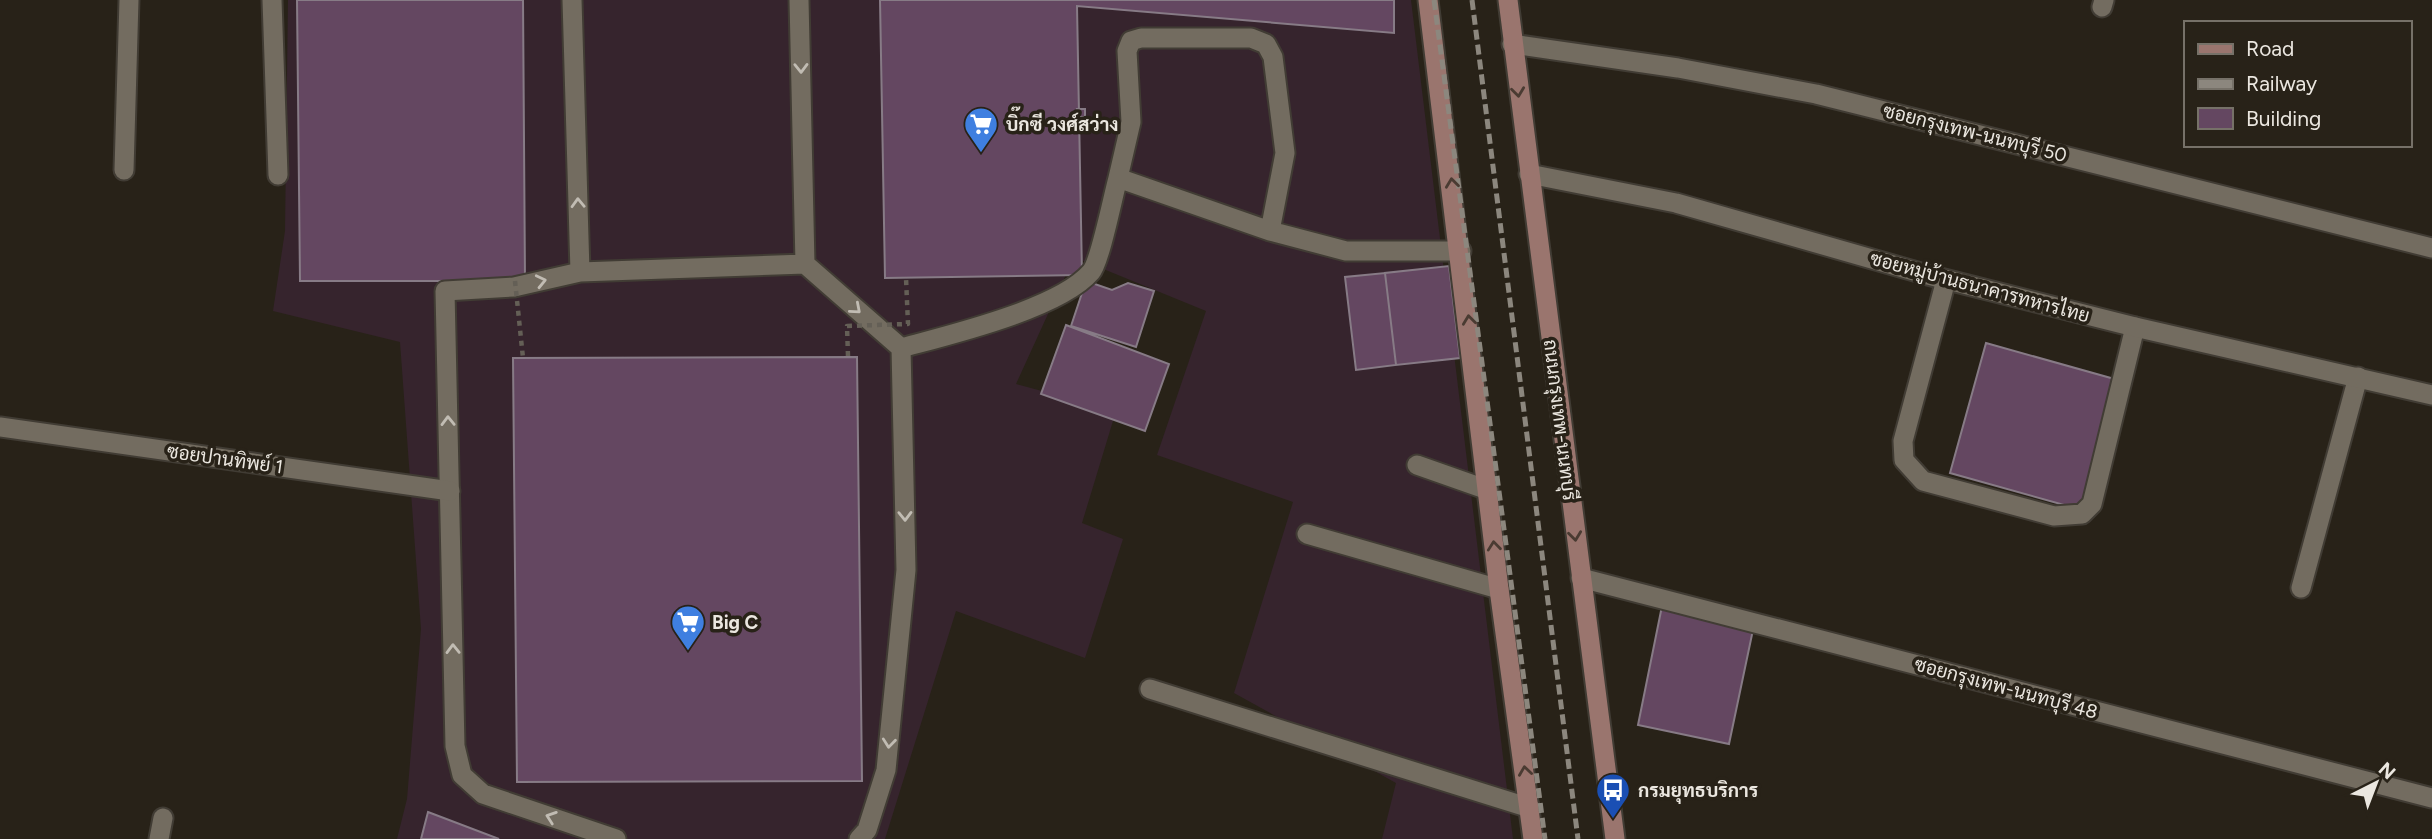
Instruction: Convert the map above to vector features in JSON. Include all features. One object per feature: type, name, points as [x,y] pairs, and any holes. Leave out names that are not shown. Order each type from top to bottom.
[{"type":"main road","points":[[1428,0],[1461,251],[1499,589],[1533,839]]},
{"type":"main road","name":"ถนนกรุงเทพ-นนทบุรี","points":[[1508,0],[1615,839]]},
{"type":"street","points":[[124,170],[129,0]]},
{"type":"street","points":[[272,0],[278,175]]},
{"type":"street","points":[[572,0],[580,272]]},
{"type":"street","points":[[799,0],[805,264]]},
{"type":"street","points":[[901,348],[1000,321],[1066,289],[1092,271],[1131,122],[1127,51],[1131,41],[1141,38],[1251,38],[1266,44],[1273,57],[1285,152],[1270,231]]},
{"type":"street","name":"ซอยกรุงเทพ-นนทบุรี 50","points":[[1512,44],[1678,68],[1816,94],[2432,248]]},
{"type":"street","name":"ซอยหมู่บ้านธนาคารทหารไทย","points":[[1529,174],[1676,203],[1946,280],[2135,327],[2432,395]]},
{"type":"street","points":[[1118,178],[1270,231],[1346,251],[1461,251]]},
{"type":"street","points":[[616,839],[483,794],[462,775],[455,746],[445,291],[514,284],[580,272],[805,264],[901,348],[906,570],[886,770],[867,830],[859,839]]},
{"type":"street","points":[[1946,280],[1903,441],[1904,460],[1923,481],[2054,516],[2082,514],[2092,504],[2135,327]]},
{"type":"street","points":[[2301,588],[2358,377]]},
{"type":"street","name":"ซอยปานทิพย์ 1","points":[[0,426],[450,491]]},
{"type":"street","points":[[1417,466],[1488,490]]},
{"type":"street","points":[[1307,534],[1499,589]]},
{"type":"street","name":"ซอยกรุงเทพ-นนทบุรี 48","points":[[1581,578],[2432,798]]},
{"type":"street","points":[[1150,689],[1530,808]]},
{"type":"street","points":[[159,839],[163,818]]},
{"type":"path","points":[[848,356],[847,326],[908,324],[906,278]]},
{"type":"path","points":[[514,284],[523,358]]},
{"type":"shaded area","points":[[288,0],[1411,0],[1513,839],[1382,839],[1396,783],[1234,693],[1293,502],[1157,455],[1206,311],[1074,257],[1016,384],[1116,411],[1082,523],[1123,539],[1085,658],[956,611],[885,839],[397,839],[407,799],[421,629],[400,342],[273,311],[285,231]]},
{"type":"building","points":[[297,0],[523,0],[525,281],[300,281]]},
{"type":"building","name":"บิ๊กซี วงศ์สว่าง","points":[[880,0],[1394,0],[1394,33],[1077,6],[1082,275],[885,278]]},
{"type":"building","points":[[1077,109],[1085,109],[1085,117],[1078,117]]},
{"type":"building","points":[[1449,266],[1460,358],[1396,365],[1385,273]]},
{"type":"building","points":[[1385,273],[1396,365],[1356,370],[1345,277]]},
{"type":"building","points":[[1086,281],[1112,290],[1128,283],[1154,291],[1136,347],[1071,326]]},
{"type":"building","points":[[1066,325],[1169,364],[1145,431],[1041,394]]},
{"type":"building","points":[[1986,343],[2118,380],[2082,510],[1950,473]]},
{"type":"building","name":"Big C","points":[[857,357],[862,781],[517,782],[513,358]]},
{"type":"building","points":[[1662,606],[1754,625],[1729,744],[1638,725]]},
{"type":"building","points":[[428,812],[499,839],[421,839]]},
{"type":"railway","points":[[1434,0],[1545,839]]},
{"type":"railway","points":[[1472,0],[1578,839]]},
{"type":"place","name":"บิ๊กซี วงศ์สว่าง","points":[[981,154]]},
{"type":"place","name":"Big C","points":[[688,652]]},
{"type":"place","name":"กรมยุทธบริการ","points":[[1613,820]]}]
